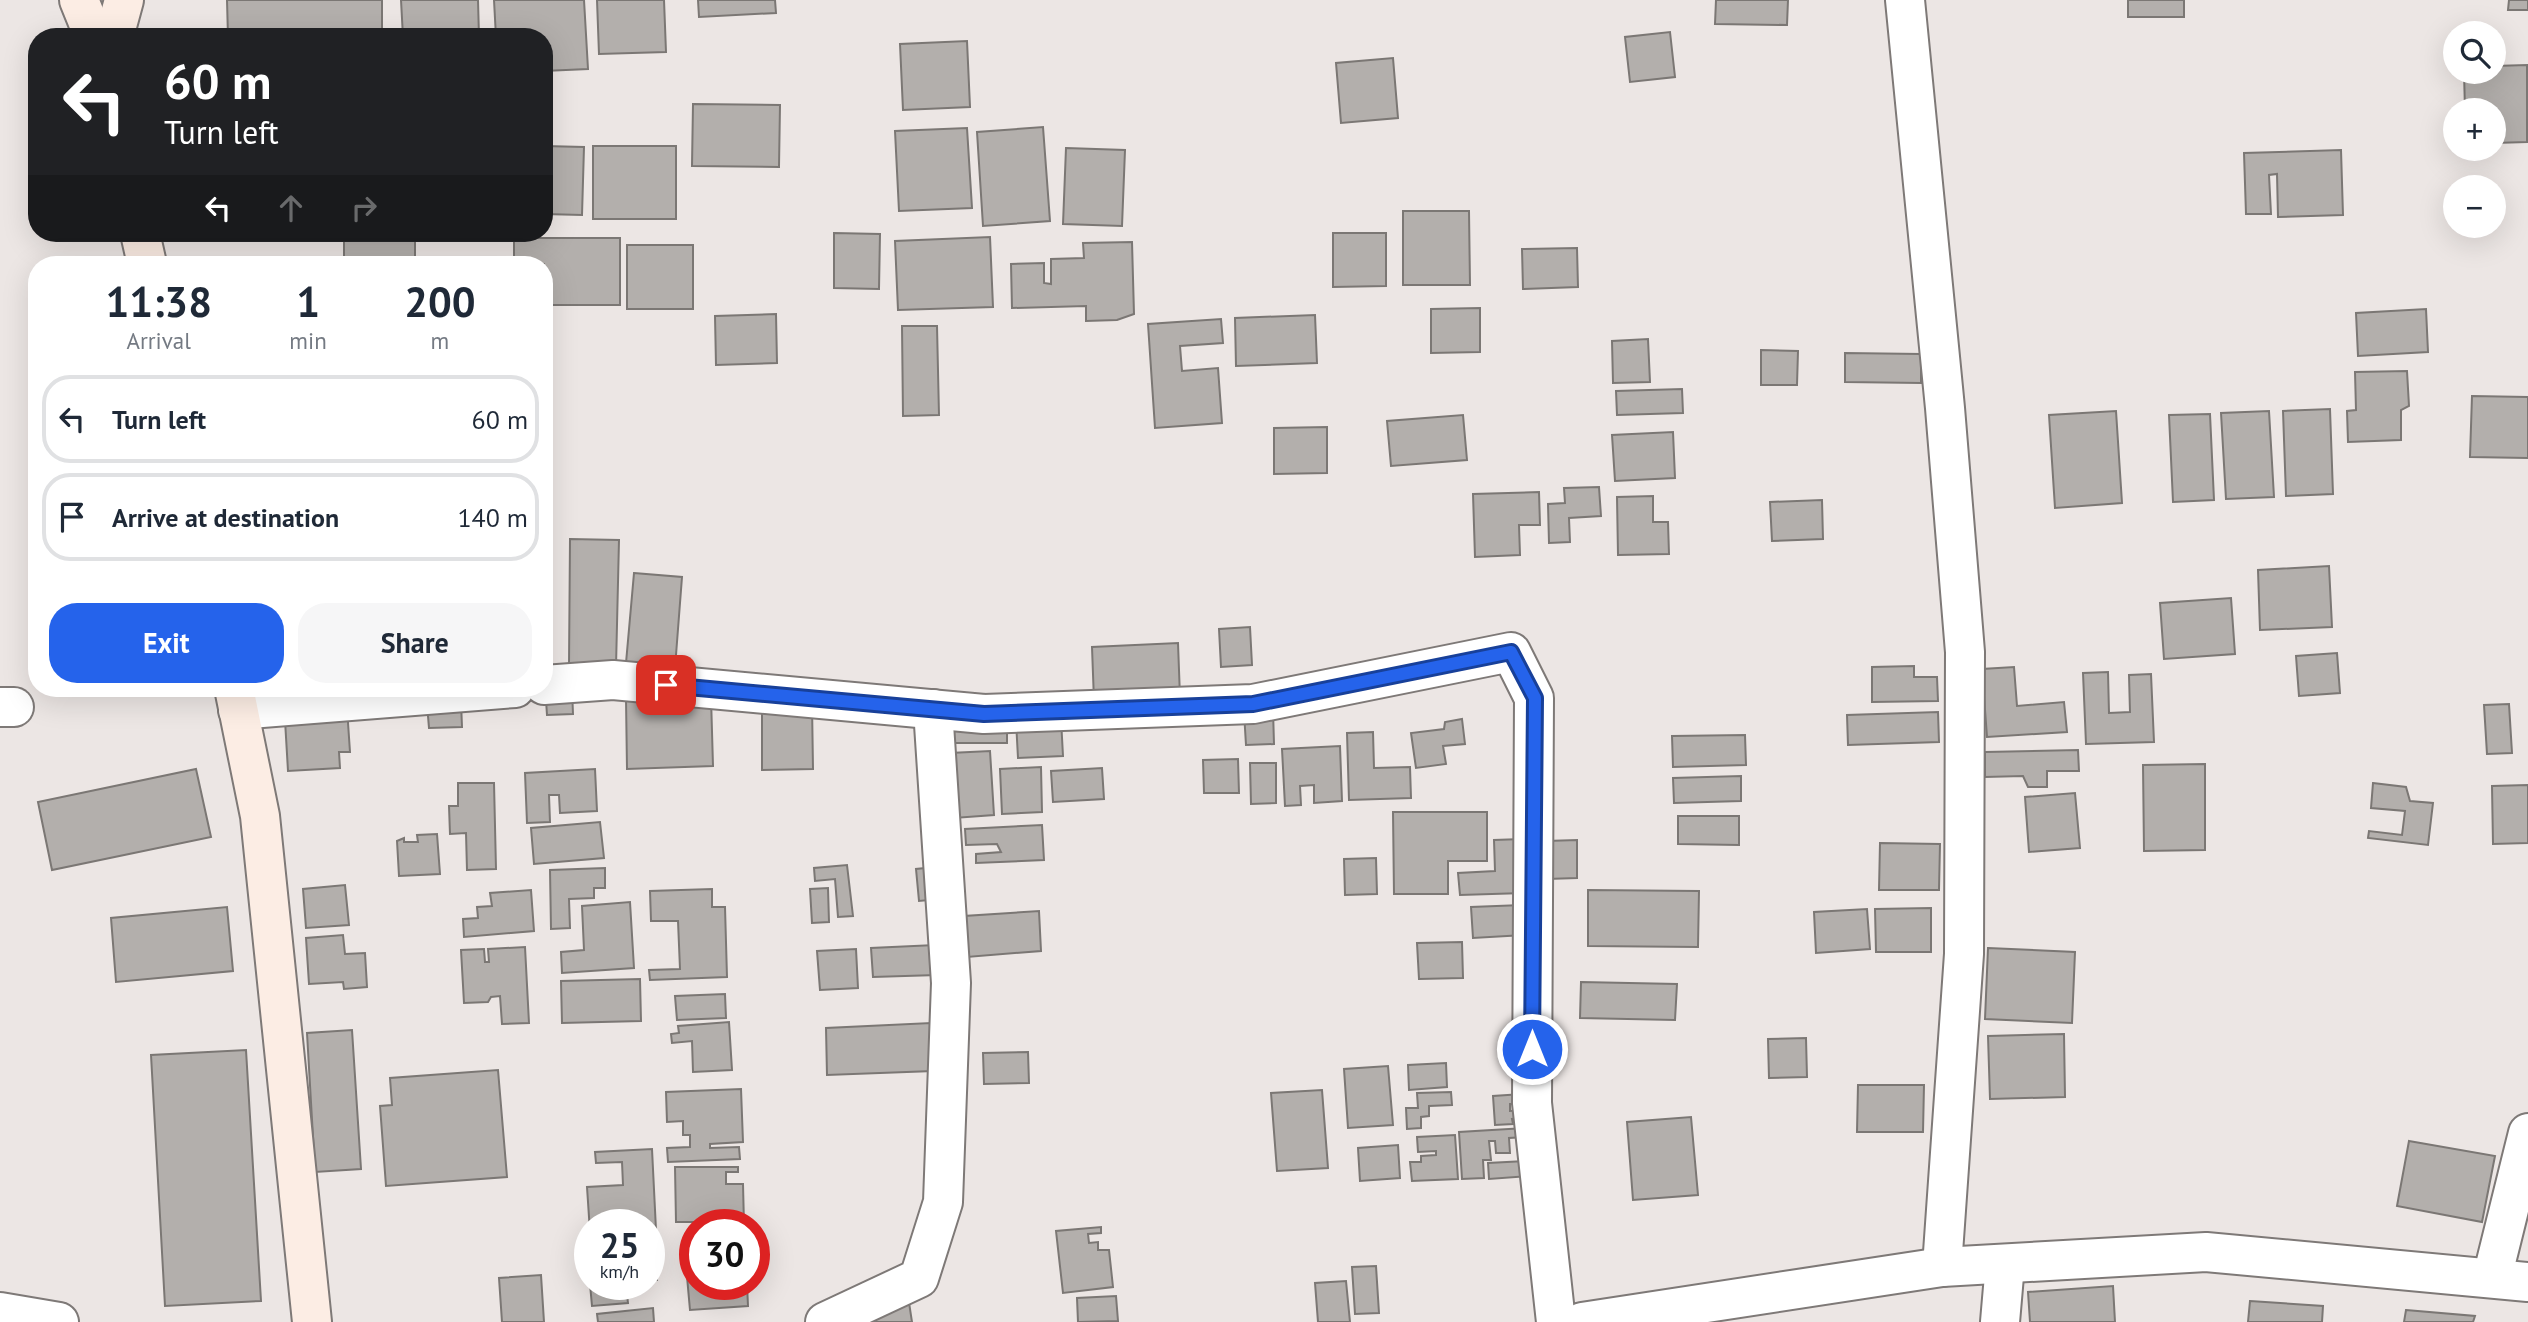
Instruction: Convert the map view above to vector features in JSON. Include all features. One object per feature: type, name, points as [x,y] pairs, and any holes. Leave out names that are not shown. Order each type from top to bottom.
[{"type":"street","points":[[79,0],[90,28]]},
{"type":"street","points":[[116,28],[124,0]]},
{"type":"street","points":[[1905,0],[1945,408],[1965,652],[1964,954],[1942,1267]]},
{"type":"street","points":[[553,684],[613,680],[984,714],[1253,704],[1511,652],[1535,698],[1532,1103],[1556,1322]]},
{"type":"street","points":[[287,697],[236,699],[260,816],[312,1322]]},
{"type":"street","points":[[825,1322],[919,1278],[943,1202],[951,983],[933,709]]},
{"type":"street","points":[[1582,1322],[1942,1267],[2206,1252],[2510,1280],[2528,1133]]},
{"type":"street","points":[[2000,1322],[2005,1264]]},
{"type":"street","points":[[0,1312],[60,1322]]},
{"type":"building","points":[[227,0],[382,0],[382,28],[228,28]]},
{"type":"building","points":[[401,0],[478,0],[479,28],[403,28]]},
{"type":"building","points":[[494,0],[584,0],[588,69],[553,71],[553,28],[496,28]]},
{"type":"building","points":[[597,0],[664,0],[666,52],[599,54]]},
{"type":"building","points":[[698,0],[775,0],[776,13],[699,17]]},
{"type":"building","points":[[1716,0],[1788,0],[1787,25],[1715,24]]},
{"type":"building","points":[[2128,0],[2184,0],[2184,17],[2128,17]]},
{"type":"building","points":[[2509,0],[2528,0],[2528,10],[2508,10]]},
{"type":"building","points":[[1670,32],[1675,77],[1630,82],[1625,37]]},
{"type":"building","points":[[967,41],[970,107],[903,110],[900,44]]},
{"type":"building","points":[[1393,58],[1398,118],[1341,123],[1336,63]]},
{"type":"building","points":[[2527,65],[2527,142],[2506,143],[2506,98],[2465,98],[2464,84],[2506,84],[2506,66]]},
{"type":"building","points":[[693,104],[780,105],[779,167],[692,166]]},
{"type":"building","points":[[1043,127],[1050,221],[983,226],[977,132]]},
{"type":"building","points":[[967,128],[972,208],[899,211],[895,131]]},
{"type":"building","points":[[553,146],[584,147],[582,215],[553,214]]},
{"type":"building","points":[[593,146],[676,146],[676,219],[593,219]]},
{"type":"building","points":[[1066,148],[1125,150],[1122,226],[1063,224]]},
{"type":"building","points":[[2341,150],[2343,215],[2278,217],[2277,174],[2269,175],[2271,214],[2246,214],[2244,153]]},
{"type":"building","points":[[1403,211],[1469,211],[1470,285],[1403,285]]},
{"type":"building","points":[[834,233],[880,234],[879,289],[834,288]]},
{"type":"building","points":[[1333,233],[1386,233],[1386,286],[1333,287]]},
{"type":"building","points":[[990,237],[993,307],[898,310],[895,241]]},
{"type":"building","points":[[553,238],[620,238],[620,305],[553,305],[553,256],[514,256],[514,242],[553,242]]},
{"type":"building","points":[[344,242],[415,242],[415,256],[344,256]]},
{"type":"building","points":[[1132,242],[1134,314],[1117,320],[1086,321],[1086,306],[1012,308],[1011,264],[1044,263],[1044,283],[1051,284],[1051,259],[1084,258],[1083,243]]},
{"type":"building","points":[[627,245],[693,245],[693,309],[627,309]]},
{"type":"building","points":[[1577,248],[1578,287],[1523,289],[1522,249]]},
{"type":"building","points":[[1480,308],[1480,352],[1431,353],[1431,309]]},
{"type":"building","points":[[2426,309],[2428,352],[2358,356],[2356,313]]},
{"type":"building","points":[[776,314],[777,363],[716,365],[715,316]]},
{"type":"building","points":[[1315,315],[1317,363],[1236,366],[1235,318]]},
{"type":"building","points":[[1221,319],[1223,343],[1180,346],[1182,371],[1218,368],[1222,423],[1155,428],[1148,324]]},
{"type":"building","points":[[902,326],[937,326],[939,415],[903,416]]},
{"type":"building","points":[[1648,339],[1650,382],[1613,383],[1612,341]]},
{"type":"building","points":[[1761,350],[1798,351],[1797,385],[1761,385]]},
{"type":"building","points":[[1845,353],[1921,354],[1921,383],[1845,382]]},
{"type":"building","points":[[2407,371],[2409,406],[2401,410],[2401,440],[2348,442],[2347,411],[2356,410],[2355,372]]},
{"type":"building","points":[[1682,389],[1683,413],[1617,415],[1616,391]]},
{"type":"building","points":[[2472,396],[2528,397],[2528,458],[2470,457]]},
{"type":"building","points":[[2330,409],[2333,494],[2286,496],[2283,411]]},
{"type":"building","points":[[2116,411],[2122,503],[2055,508],[2049,415]]},
{"type":"building","points":[[2269,411],[2274,497],[2226,499],[2221,413]]},
{"type":"building","points":[[2210,414],[2214,500],[2173,502],[2169,415]]},
{"type":"building","points":[[1463,415],[1467,460],[1391,466],[1387,421]]},
{"type":"building","points":[[1327,427],[1327,473],[1274,474],[1274,428]]},
{"type":"building","points":[[1673,432],[1675,478],[1615,481],[1612,435]]},
{"type":"building","points":[[1599,487],[1601,516],[1569,518],[1570,542],[1549,543],[1548,504],[1565,503],[1564,488]]},
{"type":"building","points":[[1539,492],[1540,525],[1519,525],[1520,555],[1475,557],[1473,494]]},
{"type":"building","points":[[1653,496],[1653,522],[1668,522],[1669,554],[1618,555],[1617,497]]},
{"type":"building","points":[[1822,500],[1823,539],[1772,541],[1770,502]]},
{"type":"building","points":[[570,539],[619,540],[616,667],[569,666]]},
{"type":"building","points":[[2329,566],[2332,627],[2260,630],[2258,570]]},
{"type":"building","points":[[634,573],[682,577],[675,668],[626,663]]},
{"type":"building","points":[[2231,598],[2235,654],[2164,659],[2160,603]]},
{"type":"building","points":[[1250,627],[1252,665],[1221,667],[1219,629]]},
{"type":"building","points":[[1178,643],[1180,697],[1094,701],[1092,647]]},
{"type":"building","points":[[2337,653],[2340,693],[2299,696],[2296,656]]},
{"type":"building","points":[[1914,666],[1914,677],[1937,677],[1938,701],[1872,702],[1872,667]]},
{"type":"building","points":[[2014,667],[2017,706],[2064,702],[2067,732],[1987,737],[1982,669]]},
{"type":"building","points":[[2108,672],[2109,713],[2130,712],[2129,675],[2151,674],[2154,742],[2086,744],[2083,673]]},
{"type":"building","points":[[572,688],[573,714],[547,715],[546,700],[521,701],[521,697],[553,697],[553,689]]},
{"type":"building","points":[[711,697],[713,766],[627,769],[626,699]]},
{"type":"building","points":[[461,702],[462,727],[429,728],[427,704]]},
{"type":"building","points":[[812,704],[813,769],[762,770],[762,705]]},
{"type":"building","points":[[2509,704],[2512,753],[2487,754],[2484,705]]},
{"type":"building","points":[[347,708],[350,752],[339,752],[340,768],[288,771],[285,720]]},
{"type":"building","points":[[1273,710],[1274,744],[1246,745],[1244,712]]},
{"type":"building","points":[[1938,712],[1939,742],[1848,745],[1847,715]]},
{"type":"building","points":[[1007,719],[1007,743],[949,743],[949,720]]},
{"type":"building","points":[[1061,719],[1063,756],[1018,758],[1016,721]]},
{"type":"building","points":[[1462,719],[1465,744],[1443,746],[1446,764],[1416,768],[1411,733],[1444,729],[1445,722]]},
{"type":"building","points":[[1373,732],[1374,768],[1410,767],[1411,798],[1349,800],[1347,733]]},
{"type":"building","points":[[1745,735],[1746,765],[1673,767],[1672,736]]},
{"type":"building","points":[[1340,746],[1342,801],[1314,803],[1314,785],[1300,786],[1301,805],[1285,806],[1282,749]]},
{"type":"building","points":[[2078,750],[2079,771],[2047,771],[2047,787],[2028,787],[2023,776],[1985,777],[1985,752]]},
{"type":"building","points":[[990,751],[994,815],[954,818],[950,753]]},
{"type":"building","points":[[1238,759],[1239,793],[1204,793],[1203,760]]},
{"type":"building","points":[[1250,763],[1276,763],[1276,803],[1251,804]]},
{"type":"building","points":[[2205,764],[2205,850],[2144,851],[2143,765]]},
{"type":"building","points":[[1041,767],[1042,812],[1002,814],[1000,769]]},
{"type":"building","points":[[1102,768],[1104,799],[1053,802],[1051,771]]},
{"type":"building","points":[[196,769],[211,837],[52,870],[38,802]]},
{"type":"building","points":[[595,769],[597,811],[560,813],[559,795],[549,795],[550,822],[527,823],[525,773]]},
{"type":"building","points":[[1741,776],[1741,801],[1674,803],[1673,778]]},
{"type":"building","points":[[458,783],[494,783],[496,869],[467,870],[466,833],[450,834],[449,806],[458,806]]},
{"type":"building","points":[[2373,783],[2406,787],[2410,801],[2433,803],[2428,845],[2368,838],[2369,831],[2402,835],[2405,811],[2371,808]]},
{"type":"building","points":[[2528,785],[2528,843],[2493,844],[2492,786]]},
{"type":"building","points":[[2075,793],[2080,848],[2029,852],[2025,797]]},
{"type":"building","points":[[1393,812],[1487,812],[1487,861],[1448,861],[1448,894],[1394,894]]},
{"type":"building","points":[[1678,816],[1739,816],[1739,845],[1678,844]]},
{"type":"building","points":[[600,822],[604,858],[534,864],[531,828]]},
{"type":"building","points":[[1042,825],[1044,860],[976,863],[976,854],[1001,852],[997,844],[966,845],[965,829]]},
{"type":"building","points":[[437,834],[440,874],[399,876],[397,841],[404,838],[404,842],[418,842],[417,835]]},
{"type":"building","points":[[1522,839],[1524,893],[1460,895],[1458,873],[1495,871],[1494,840]]},
{"type":"building","points":[[1577,840],[1577,878],[1547,879],[1546,841]]},
{"type":"building","points":[[1880,843],[1940,844],[1939,890],[1879,890]]},
{"type":"building","points":[[1376,858],[1377,894],[1345,895],[1344,859]]},
{"type":"building","points":[[847,865],[853,916],[838,917],[835,879],[815,881],[814,868]]},
{"type":"building","points":[[935,867],[939,899],[919,901],[916,869]]},
{"type":"building","points":[[605,868],[605,888],[594,888],[594,898],[569,899],[570,928],[551,929],[550,870]]},
{"type":"building","points":[[345,885],[349,925],[306,928],[303,889]]},
{"type":"building","points":[[828,888],[829,922],[812,923],[810,889]]},
{"type":"building","points":[[712,889],[712,907],[725,907],[727,977],[650,980],[649,970],[680,969],[678,921],[651,921],[650,891]]},
{"type":"building","points":[[531,890],[534,931],[464,937],[463,919],[478,918],[477,907],[492,906],[490,893]]},
{"type":"building","points":[[1588,890],[1699,891],[1698,947],[1588,946]]},
{"type":"building","points":[[630,902],[634,968],[562,973],[561,952],[584,950],[582,906]]},
{"type":"building","points":[[1522,905],[1524,935],[1473,938],[1471,907]]},
{"type":"building","points":[[227,907],[233,971],[116,982],[111,918]]},
{"type":"building","points":[[1931,908],[1931,952],[1876,952],[1875,909]]},
{"type":"building","points":[[1867,909],[1870,949],[1816,953],[1814,912]]},
{"type":"building","points":[[1039,911],[1041,951],[967,957],[964,916]]},
{"type":"building","points":[[343,935],[345,954],[365,953],[367,987],[344,989],[343,982],[309,984],[306,938]]},
{"type":"building","points":[[1462,942],[1463,978],[1419,979],[1417,943]]},
{"type":"building","points":[[935,945],[937,975],[873,977],[871,948]]},
{"type":"building","points":[[525,947],[529,1023],[502,1024],[500,996],[491,997],[488,1002],[464,1003],[461,950],[484,949],[485,962],[489,962],[488,949]]},
{"type":"building","points":[[1988,948],[2075,952],[2072,1023],[1985,1019]]},
{"type":"building","points":[[856,949],[858,988],[820,990],[817,951]]},
{"type":"building","points":[[640,979],[641,1021],[562,1023],[561,981]]},
{"type":"building","points":[[1581,982],[1677,984],[1675,1020],[1580,1018]]},
{"type":"building","points":[[725,994],[726,1018],[677,1020],[675,996]]},
{"type":"building","points":[[729,1022],[732,1070],[693,1072],[692,1041],[672,1043],[671,1034],[679,1033],[678,1026]]},
{"type":"building","points":[[931,1023],[933,1071],[827,1075],[826,1028]]},
{"type":"building","points":[[352,1030],[361,1169],[315,1172],[307,1033]]},
{"type":"building","points":[[2064,1034],[2065,1097],[1990,1099],[1988,1036]]},
{"type":"building","points":[[1806,1038],[1807,1077],[1769,1078],[1768,1039]]},
{"type":"building","points":[[246,1050],[261,1301],[165,1306],[151,1055]]},
{"type":"building","points":[[1028,1052],[1029,1083],[984,1084],[983,1053]]},
{"type":"building","points":[[1446,1063],[1447,1087],[1409,1090],[1408,1065]]},
{"type":"building","points":[[1388,1066],[1393,1125],[1348,1128],[1344,1069]]},
{"type":"building","points":[[498,1070],[507,1177],[386,1186],[380,1106],[392,1105],[390,1078]]},
{"type":"building","points":[[1858,1085],[1924,1085],[1923,1132],[1857,1132]]},
{"type":"building","points":[[741,1089],[743,1142],[710,1144],[710,1148],[739,1147],[740,1159],[668,1162],[667,1148],[690,1147],[690,1135],[683,1135],[683,1121],[667,1122],[666,1092]]},
{"type":"building","points":[[1322,1090],[1328,1168],[1277,1171],[1271,1093]]},
{"type":"building","points":[[1451,1092],[1452,1105],[1429,1106],[1429,1116],[1421,1117],[1421,1128],[1407,1129],[1406,1108],[1418,1108],[1417,1093]]},
{"type":"building","points":[[1522,1094],[1523,1104],[1510,1104],[1510,1111],[1526,1110],[1526,1118],[1512,1119],[1513,1124],[1495,1125],[1493,1096]]},
{"type":"building","points":[[1691,1117],[1698,1195],[1633,1200],[1627,1122]]},
{"type":"building","points":[[1525,1128],[1526,1137],[1509,1138],[1510,1153],[1496,1153],[1495,1141],[1489,1141],[1491,1160],[1483,1160],[1484,1178],[1462,1179],[1459,1132]]},
{"type":"building","points":[[1455,1135],[1458,1179],[1412,1181],[1410,1162],[1421,1162],[1421,1156],[1436,1155],[1436,1151],[1418,1152],[1417,1137]]},
{"type":"building","points":[[2409,1141],[2495,1156],[2482,1222],[2397,1206]]},
{"type":"building","points":[[1398,1145],[1400,1178],[1360,1181],[1358,1148]]},
{"type":"building","points":[[652,1149],[655,1209],[588,1209],[587,1187],[623,1185],[622,1162],[596,1163],[595,1152]]},
{"type":"building","points":[[1527,1161],[1528,1176],[1489,1179],[1488,1163]]},
{"type":"building","points":[[675,1167],[738,1167],[738,1172],[726,1172],[726,1184],[743,1184],[744,1209],[679,1209],[679,1222],[676,1222]]},
{"type":"building","points":[[1101,1227],[1101,1233],[1088,1234],[1089,1243],[1098,1242],[1098,1250],[1109,1250],[1113,1287],[1063,1293],[1056,1231]]},
{"type":"building","points":[[1376,1266],[1379,1313],[1355,1314],[1352,1267]]},
{"type":"building","points":[[541,1275],[544,1322],[502,1322],[499,1278]]},
{"type":"building","points":[[1346,1281],[1350,1322],[1318,1322],[1315,1283]]},
{"type":"building","points":[[2113,1286],[2115,1322],[2030,1322],[2028,1292]]},
{"type":"building","points":[[908,1296],[912,1322],[852,1322]]},
{"type":"building","points":[[1116,1296],[1118,1321],[1078,1322],[1077,1298]]},
{"type":"building","points":[[591,1300],[628,1300],[628,1303],[592,1306]]},
{"type":"building","points":[[689,1300],[748,1300],[748,1306],[690,1310]]},
{"type":"building","points":[[2250,1301],[2323,1306],[2322,1322],[2248,1322]]},
{"type":"building","points":[[653,1308],[654,1322],[598,1322],[597,1314]]},
{"type":"building","points":[[2406,1310],[2475,1316],[2473,1322],[2404,1322]]},
{"type":"route","points":[[666,685],[984,714],[1253,704],[1511,652],[1535,698],[1532,1049]]}]
